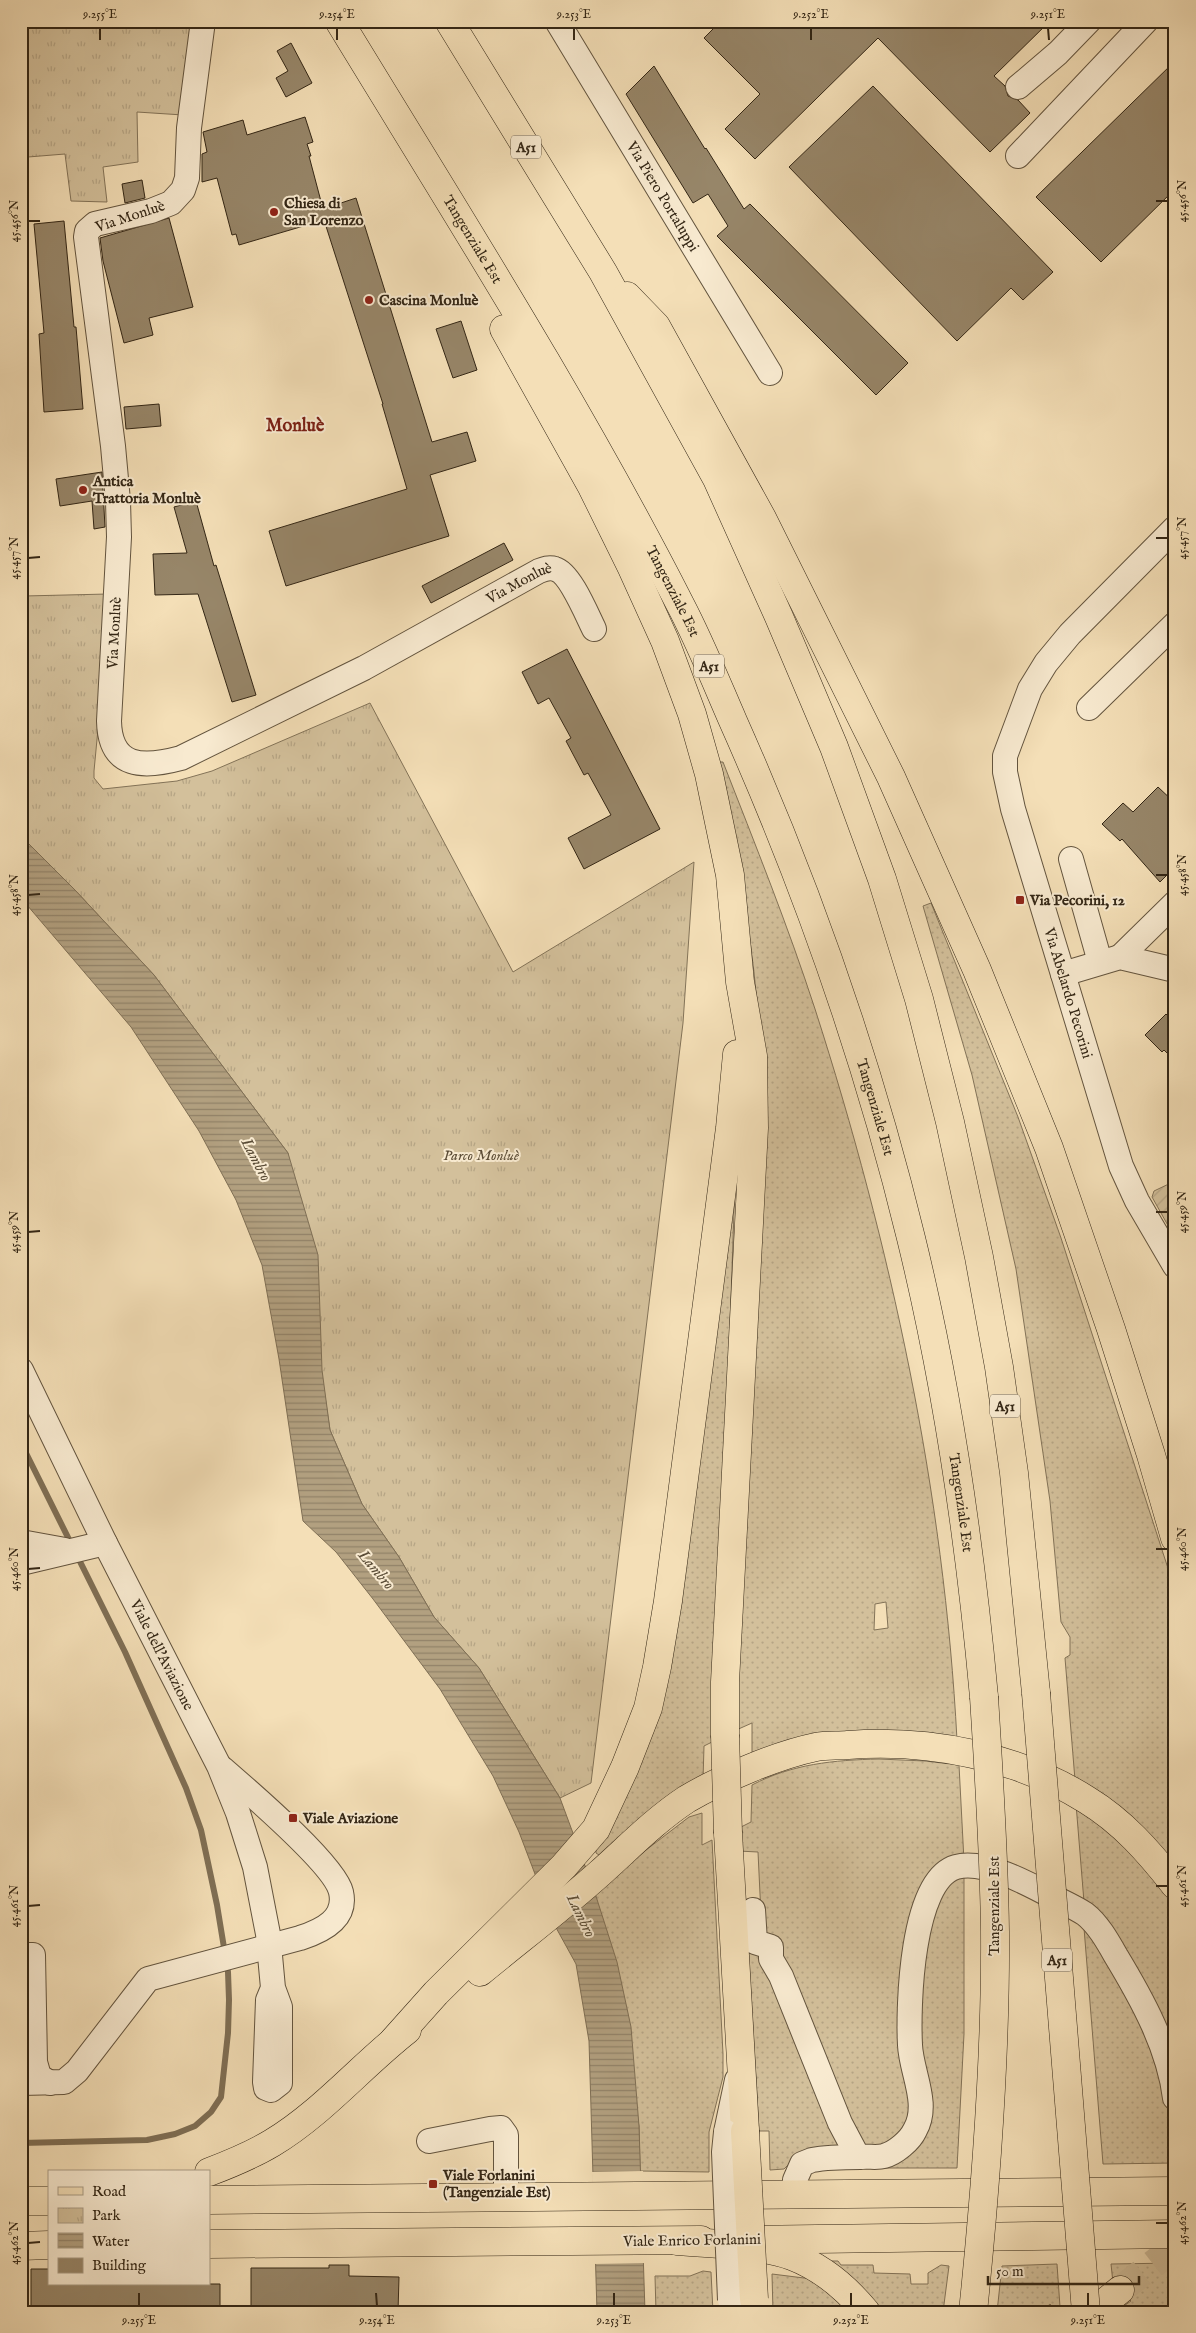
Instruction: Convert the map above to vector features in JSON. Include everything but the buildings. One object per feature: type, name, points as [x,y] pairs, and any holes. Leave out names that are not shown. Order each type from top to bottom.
[{"type":"main road","name":"Tangenziale Est","points":[[339,21],[466,229],[614,479],[683,608],[759,780],[811,910],[877,1116],[912,1240],[957,1470],[974,1594],[984,1698],[993,1850],[995,1934],[988,2142],[973,2312]]},
{"type":"main road","name":"A51","points":[[449,21],[603,272],[717,479],[779,617],[840,764],[882,879],[919,999],[952,1132],[979,1257],[999,1367],[1016,1492],[1036,1693],[1086,2312]]},
{"type":"main road","points":[[466,229],[502,325],[592,487],[665,641],[692,714],[709,774],[730,875],[740,982],[752,1056],[754,1128],[725,1682],[728,1833],[740,2069],[736,2131],[743,2306]]},
{"type":"main road","points":[[603,272],[656,326],[762,518],[891,777],[976,970],[1049,1148],[1151,1455],[1175,1538]]},
{"type":"main road","points":[[536,1911],[603,1816],[648,1708],[657,1668],[730,1128],[737,1063],[740,982]]},
{"type":"main road","points":[[1151,1455],[1175,1511]]},
{"type":"main road","points":[[210,2172],[246,2156],[280,2138],[328,2100],[394,2040],[436,1993],[536,1911],[599,1874],[656,1822],[686,1800],[759,1765],[816,1747],[901,1744],[959,1750],[1023,1769],[1058,1783],[1088,1800],[1116,1820],[1138,1841],[1175,1885]]},
{"type":"main road","points":[[210,2200],[590,2198],[1175,2191]]},
{"type":"main road","points":[[21,2202],[48,2201]]},
{"type":"main road","name":"Viale Enrico Forlanini","points":[[210,2244],[590,2242],[1175,2234]]},
{"type":"main road","points":[[677,2241],[760,2249],[792,2256],[823,2272],[854,2297],[866,2312]]},
{"type":"main road","points":[[21,2246],[48,2245]]},
{"type":"main road","points":[[1093,2312],[1120,2290]]},
{"type":"street","name":"Via Monluè","points":[[203,21],[188,128],[188,178],[183,190],[171,203],[151,211],[95,224],[87,231],[86,236],[113,446],[118,500],[119,536],[109,721],[112,744],[128,760],[142,763],[162,763],[181,758],[364,668],[547,568],[556,569],[568,581],[594,629]]},
{"type":"street","name":"Via Piero Portaluppi","points":[[557,21],[770,372]]},
{"type":"street","points":[[1018,87],[1058,53],[1089,21]]},
{"type":"street","points":[[1018,156],[1146,21]]},
{"type":"street","name":"Via Abelardo Pecorini","points":[[1175,528],[1070,634],[1046,663],[1030,689],[1005,756],[1006,778],[1013,809],[1121,1166],[1137,1202],[1175,1266]]},
{"type":"street","points":[[1089,708],[1175,624]]},
{"type":"street","points":[[1071,859],[1110,960]]},
{"type":"street","points":[[1110,960],[1175,903]]},
{"type":"street","points":[[1063,974],[1110,960],[1171,968]]},
{"type":"street","name":"Viale dell'Aviazione","points":[[21,1370],[90,1547],[220,1766],[252,1854],[270,1947],[273,1988]]},
{"type":"street","points":[[21,1542],[90,1547]]},
{"type":"street","points":[[21,1562],[90,1547]]},
{"type":"street","name":"Viale dell'Aviazione","points":[[220,1766],[290,1830],[335,1880],[340,1890],[340,1909],[327,1926],[315,1933],[270,1947]]},
{"type":"street","points":[[795,2180],[802,2164],[812,2160],[884,2156],[902,2146],[916,2130],[921,2110],[918,2082],[910,2047],[911,1979],[919,1924],[933,1886],[944,1873],[956,1867],[969,1866],[998,1871],[1022,1880],[1085,1914],[1097,1926],[1117,1957],[1149,2017],[1166,2057],[1175,2098]]},
{"type":"street","points":[[753,1910],[755,1942],[771,1946],[771,1959],[781,1976],[840,2123],[858,2157]]},
{"type":"street","points":[[21,2083],[64,2082],[77,2070],[148,1979],[270,1947]]},
{"type":"street","points":[[21,1956],[33,1955],[35,2062],[39,2076],[50,2083]]},
{"type":"street","points":[[429,2141],[501,2128],[506,2135],[506,2198]]},
{"type":"green space","points":[[21,21],[194,21],[183,115],[137,112],[138,162],[103,167],[107,202],[71,201],[65,154],[28,157],[21,178]]},
{"type":"green space","name":"Parco Monluè","points":[[21,461],[24,596],[108,594],[94,771],[94,778],[103,789],[177,781],[212,771],[370,703],[513,972],[694,862],[683,1023],[591,1783],[560,1798],[479,1668],[434,1617],[399,1557],[362,1504],[330,1430],[288,1153],[154,975],[75,890],[21,836]]},
{"type":"green space","points":[[716,762],[723,762],[805,978],[842,1098],[890,1279],[910,1370],[940,1554],[957,1740],[752,1764],[752,1723],[734,1731],[757,1002],[754,971],[735,851]],"holes":[[[886,1602],[888,1628],[874,1630],[875,1604]]]},
{"type":"green space","points":[[931,903],[1018,1117],[1061,1238],[1175,1590],[1175,1867],[1075,1780],[1065,1658],[1070,1655],[1070,1637],[1061,1622],[1050,1501],[1016,1269],[972,1075],[923,906]]},
{"type":"green space","points":[[1175,1181],[1175,1238],[1152,1197],[1154,1191]]},
{"type":"green space","points":[[735,1184],[725,1467],[712,1742],[704,1746],[703,1780],[604,1854],[599,1855],[596,1853],[596,1846],[632,1780]]},
{"type":"green space","points":[[879,1759],[959,1765],[964,1861],[924,1888],[915,2109],[897,2143],[866,2153],[762,1936],[758,1852],[738,1851],[737,1829],[751,1822],[752,1785],[782,1772],[798,1768],[830,1762]]},
{"type":"green space","points":[[1076,1804],[1111,1831],[1169,1895],[1175,1905],[1175,2067],[1084,1902]]},
{"type":"green space","points":[[702,1813],[702,1845],[712,1840],[723,2054],[723,2077],[709,2132],[709,2172],[640,2171],[639,2126],[594,1890],[689,1817]]},
{"type":"green space","points":[[964,1871],[964,2034],[957,2168],[811,2168],[908,2149],[919,1980],[940,1889]]},
{"type":"green space","points":[[1084,1928],[1094,1936],[1141,2020],[1175,2127],[1175,2163],[1103,2164]]},
{"type":"green space","points":[[748,1945],[766,1951],[847,2149],[791,2162],[784,2169],[770,2170],[769,2131],[759,2131]]},
{"type":"green space","points":[[838,2261],[841,2265],[873,2265],[874,2273],[910,2274],[911,2284],[928,2284],[928,2273],[941,2265],[949,2266],[943,2312],[878,2312],[830,2263]]},
{"type":"green space","points":[[1175,2263],[1175,2312],[1115,2312],[1131,2301],[1113,2283],[1111,2264]]},
{"type":"green space","points":[[1057,2264],[1060,2307],[1056,2310],[1050,2304],[1041,2312],[997,2312],[1002,2266]]},
{"type":"green space","points":[[703,2271],[711,2272],[713,2312],[656,2312],[655,2276],[690,2276]]},
{"type":"green space","points":[[772,2274],[812,2279],[849,2312],[773,2312]]},
{"type":"water","name":"Lambro","points":[[21,836],[75,890],[154,975],[288,1153],[318,1255],[322,1370],[330,1430],[362,1504],[399,1557],[434,1617],[479,1668],[560,1798],[594,1890],[617,1962],[631,2027],[639,2126],[645,2312],[597,2312],[589,2041],[576,1964],[554,1924],[519,1832],[493,1776],[440,1689],[336,1552],[303,1521],[279,1359],[262,1265],[236,1200],[199,1131],[131,1027],[21,898]]},
{"type":"pier","points":[[643,2171],[646,2263],[593,2264],[592,2172]]},
{"type":"waterway","points":[[21,1443],[125,1652],[186,1788],[201,1830],[217,1905],[228,1972],[229,2000],[228,2033],[221,2097],[211,2112],[195,2126],[175,2134],[147,2140],[21,2143]]},
{"type":"tunnel","points":[[1120,2290],[1175,2247]]},
{"type":"place","name":"Chiesa di San Lorenzo","points":[[274,212]]},
{"type":"place","name":"Cascina Monluè","points":[[369,300]]},
{"type":"place","name":"Antica Trattoria Monluè","points":[[83,490]]},
{"type":"place","name":"Via Pecorini, 12","points":[[1020,900]]},
{"type":"place","name":"Viale Aviazione","points":[[293,1818]]},
{"type":"place","name":"Viale Forlanini (Tangenziale Est)","points":[[433,2184]]},
{"type":"district","name":"Monluè","points":[[295,425]]}]
